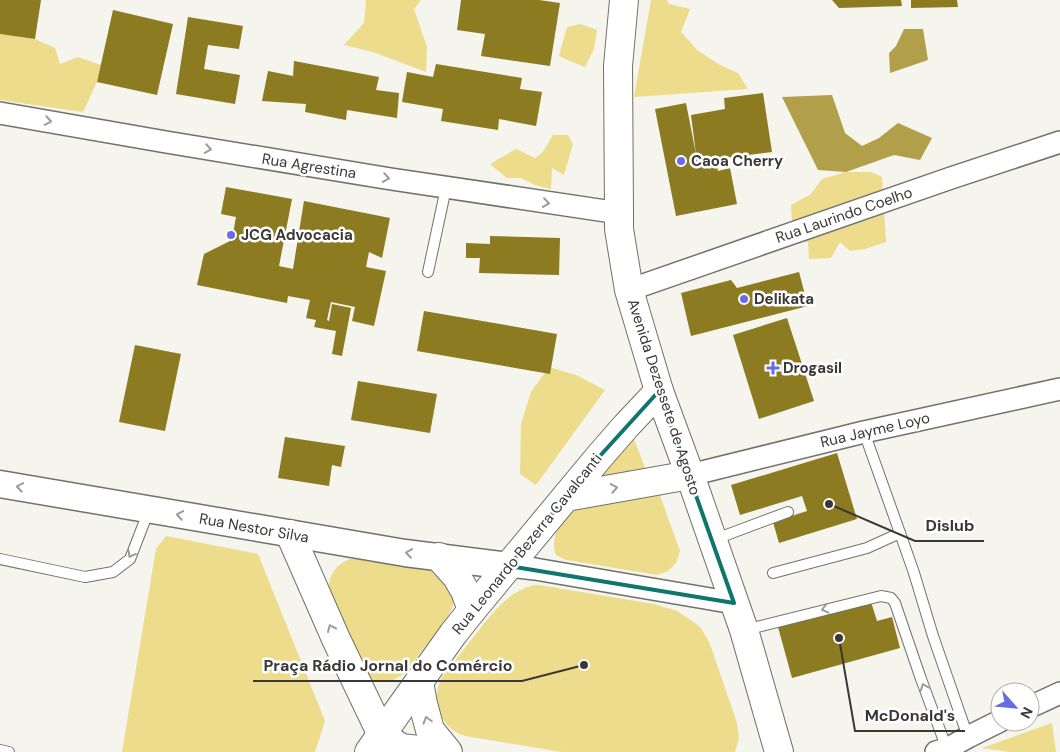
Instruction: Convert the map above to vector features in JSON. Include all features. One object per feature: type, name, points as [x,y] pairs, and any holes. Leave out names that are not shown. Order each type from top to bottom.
[{"type":"main road","name":"Avenida Dezessete de Agosto","points":[[624,0],[618,66],[619,229],[628,290],[659,391],[744,630],[779,752]]},
{"type":"main road","name":"Rua Leonardo Bezerra Cavalcanti","points":[[375,744],[472,610],[626,426],[659,391]]},
{"type":"main road","points":[[566,497],[690,475]]},
{"type":"main road","points":[[290,534],[336,639],[375,744],[437,752]]},
{"type":"main road","points":[[439,557],[457,577],[472,610]]},
{"type":"main road","points":[[419,682],[430,730],[448,752]]},
{"type":"street","name":"Rua Agrestina","points":[[0,113],[446,188],[619,213]]},
{"type":"street","name":"Rua Laurindo Coelho","points":[[628,290],[1060,142]]},
{"type":"street","name":"Rua Jayme Loyo","points":[[690,475],[864,432],[1060,389]]},
{"type":"street","name":"Rua Nestor Silva","points":[[0,484],[406,553],[509,566]]},
{"type":"street","points":[[509,566],[734,603]]},
{"type":"street","points":[[1040,702],[1060,693]]},
{"type":"street","points":[[953,747],[990,727]]},
{"type":"lane","points":[[428,272],[446,188]]},
{"type":"lane","points":[[864,432],[914,573],[933,636],[953,747]]},
{"type":"lane","points":[[0,559],[85,577],[113,572],[130,559],[149,509]]},
{"type":"lane","points":[[712,541],[788,512]]},
{"type":"lane","points":[[773,573],[867,548],[900,533]]},
{"type":"lane","points":[[744,630],[881,596],[891,598],[895,603],[921,679],[953,747]]},
{"type":"lane","points":[[0,750],[9,752]]},
{"type":"highlighted area","points":[[659,391],[734,603],[509,566],[599,457]]},
{"type":"shaded area","points":[[366,0],[421,0],[414,9],[427,47],[426,72],[373,52],[344,45],[364,23]]},
{"type":"shaded area","points":[[651,0],[667,0],[669,4],[690,9],[681,32],[697,50],[720,65],[738,73],[748,89],[634,97]]},
{"type":"shaded area","points":[[580,24],[597,30],[594,49],[585,67],[559,56],[567,27]]},
{"type":"shaded area","points":[[904,29],[923,29],[928,60],[890,73],[889,53],[896,46]]},
{"type":"shaded area","points":[[0,34],[35,39],[55,48],[60,64],[78,57],[101,65],[97,82],[83,112],[0,100]]},
{"type":"shaded area","points":[[832,95],[845,133],[862,146],[879,138],[898,123],[932,138],[920,160],[894,155],[846,172],[818,170],[782,97]]},
{"type":"shaded area","points":[[553,135],[568,135],[573,144],[564,175],[552,168],[551,189],[535,185],[521,178],[507,178],[490,164],[516,149],[535,158],[543,152]]},
{"type":"shaded area","points":[[846,172],[871,172],[882,177],[886,242],[865,249],[850,251],[840,242],[831,258],[809,259],[808,242],[793,241],[791,205],[811,194],[822,179]]},
{"type":"shaded area","points":[[549,367],[576,375],[605,390],[536,485],[520,474],[521,424],[531,392]]},
{"type":"shaded area","points":[[633,437],[648,475],[596,482]]},
{"type":"shaded area","points":[[658,490],[680,551],[676,563],[668,571],[657,575],[566,560],[556,555],[554,548],[555,535],[570,504]]},
{"type":"shaded area","points":[[166,536],[258,554],[325,721],[315,752],[122,752],[156,549]]},
{"type":"shaded area","points":[[350,559],[436,571],[445,579],[453,599],[453,606],[446,620],[404,674],[393,680],[386,682],[373,681],[366,678],[328,591],[331,575],[340,564]]},
{"type":"shaded area","points":[[534,585],[654,604],[677,611],[695,623],[701,628],[710,644],[737,723],[739,738],[735,752],[562,752],[465,736],[450,727],[444,721],[437,705],[438,688],[441,679],[500,605],[524,588]]},
{"type":"shaded area","points":[[1052,723],[1056,752],[1011,752],[982,748],[1027,732],[1040,732],[1040,727]]},
{"type":"building","points":[[0,0],[41,0],[35,39],[0,34]]},
{"type":"building","points":[[461,0],[539,0],[560,3],[550,66],[481,56],[485,34],[457,30]]},
{"type":"building","points":[[832,0],[901,0],[902,6],[839,8]]},
{"type":"building","points":[[911,0],[957,0],[958,7],[911,8]]},
{"type":"building","points":[[113,10],[173,24],[157,95],[97,82]]},
{"type":"building","points":[[188,17],[243,26],[239,49],[208,45],[204,69],[240,75],[235,104],[176,94]]},
{"type":"building","points":[[294,61],[379,77],[376,90],[399,93],[397,118],[347,110],[346,120],[305,112],[306,104],[262,101],[268,71],[293,76]]},
{"type":"building","points":[[436,64],[522,78],[520,89],[542,92],[536,126],[499,119],[498,130],[441,121],[443,109],[402,102],[407,72],[433,77]]},
{"type":"building","points":[[763,93],[772,152],[716,159],[718,171],[730,168],[737,204],[676,216],[655,109],[686,103],[696,154],[691,115],[725,109],[724,98]]},
{"type":"building","points":[[226,187],[292,199],[279,266],[293,269],[304,201],[390,218],[382,258],[369,252],[366,267],[386,271],[374,326],[352,321],[355,307],[331,302],[327,320],[329,321],[332,304],[351,308],[342,356],[332,354],[336,331],[314,327],[316,320],[306,318],[310,300],[288,296],[287,303],[197,285],[204,254],[232,240],[236,217],[221,214]]},
{"type":"building","points":[[490,236],[560,238],[559,275],[479,273],[480,258],[466,258],[466,243],[490,244]]},
{"type":"building","name":"Delikata","points":[[799,272],[808,306],[691,336],[681,293],[731,280],[737,288]]},
{"type":"building","points":[[424,311],[557,334],[550,374],[417,351]]},
{"type":"building","name":"Drogasil","points":[[787,318],[814,401],[759,419],[733,335]]},
{"type":"building","points":[[135,345],[181,354],[165,431],[119,422]]},
{"type":"building","points":[[358,381],[437,394],[430,433],[351,420]]},
{"type":"building","points":[[285,437],[345,446],[341,467],[332,465],[329,486],[278,478]]},
{"type":"building","points":[[837,453],[857,519],[779,543],[773,522],[807,511],[802,496],[740,515],[731,485]]},
{"type":"building","points":[[871,602],[877,621],[892,617],[900,648],[792,678],[778,627]]},
{"type":"place","name":"Caoa Cherry","points":[[681,161]]},
{"type":"place","name":"JCG Advocacia","points":[[231,235]]},
{"type":"place","name":"Delikata","points":[[744,299]]},
{"type":"place","name":"Drogasil","points":[[773,368]]},
{"type":"place","name":"Dislub","points":[[829,504]]},
{"type":"place","name":"McDonald's","points":[[839,638]]},
{"type":"place","name":"Praça Rádio Jornal do Comércio","points":[[584,665]]}]
